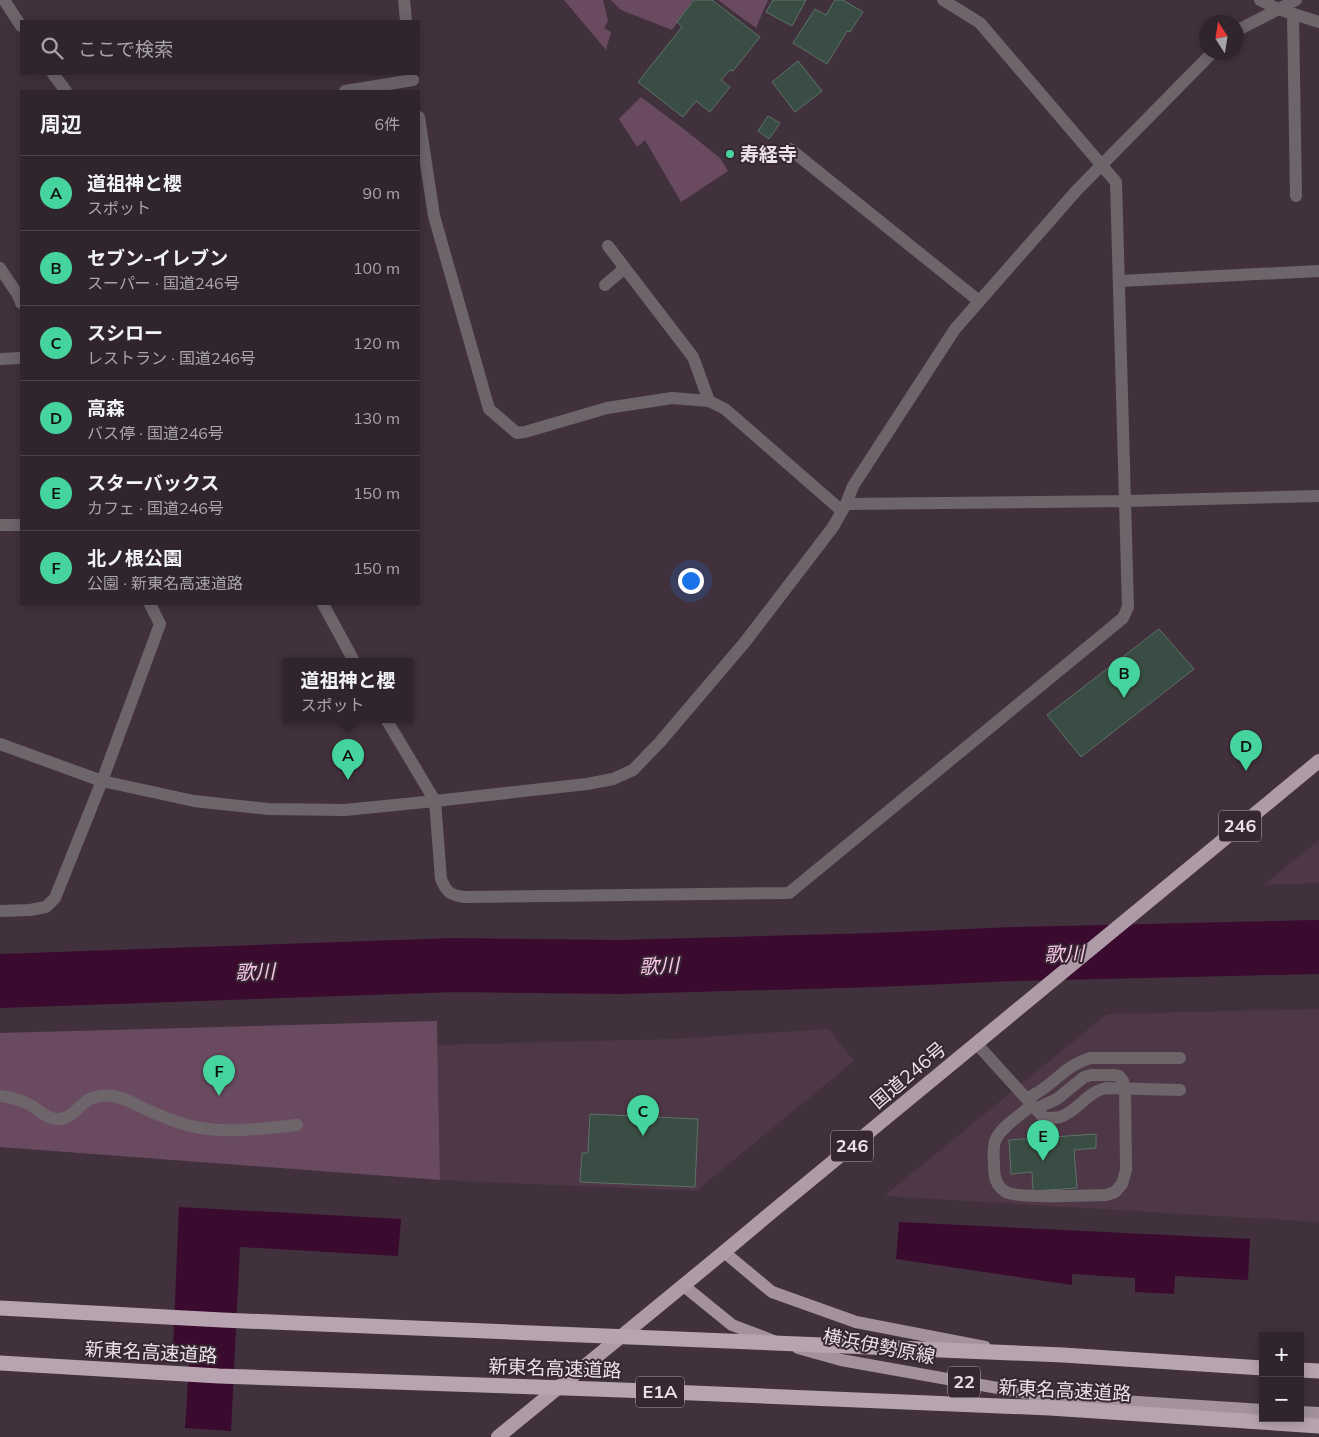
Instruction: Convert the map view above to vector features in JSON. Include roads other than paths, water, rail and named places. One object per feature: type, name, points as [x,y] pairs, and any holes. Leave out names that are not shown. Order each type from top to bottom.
[{"type":"highway","name":"国道246号","points":[[498,1437],[684,1286],[1319,760]]},
{"type":"highway","name":"新東名高速道路","points":[[0,1308],[232,1321],[1063,1355],[1259,1369]]},
{"type":"highway","name":"新東名高速道路","points":[[0,1363],[219,1376],[1050,1408],[1319,1426]]},
{"type":"highway","points":[[1304,1372],[1319,1373]]},
{"type":"main road","name":"横浜伊勢原線","points":[[724,1252],[772,1292],[856,1322],[1045,1358],[1259,1369]]},
{"type":"main road","name":"横浜伊勢原線","points":[[684,1286],[732,1325],[770,1340],[841,1360],[1043,1396],[1259,1410]]},
{"type":"main road","points":[[1304,1412],[1319,1413]]},
{"type":"street","points":[[4,0],[20,24]]},
{"type":"street","points":[[404,0],[406,20]]},
{"type":"street","points":[[388,723],[434,801],[441,878],[446,890],[454,896],[789,893],[1123,618],[1128,607],[1116,182],[980,23],[943,0]]},
{"type":"street","points":[[1260,0],[1278,9],[1319,22]]},
{"type":"street","points":[[1244,27],[1296,0]]},
{"type":"street","points":[[1294,14],[1296,196]]},
{"type":"street","points":[[0,744],[102,780],[194,801],[268,808],[345,810],[434,801],[587,784],[613,779],[633,770],[660,742],[746,642],[833,527],[853,486],[955,329],[1077,190],[1205,60]]},
{"type":"street","points":[[55,75],[65,90]]},
{"type":"street","points":[[353,90],[414,82]]},
{"type":"street","points":[[420,124],[434,216],[489,409],[517,433],[607,408],[672,398],[709,401],[725,410],[844,507],[1319,496]]},
{"type":"street","points":[[772,155],[790,149],[979,301]]},
{"type":"street","points":[[608,246],[693,357],[709,401]]},
{"type":"street","points":[[0,268],[20,300]]},
{"type":"street","points":[[605,286],[625,268]]},
{"type":"street","points":[[1120,281],[1319,271]]},
{"type":"street","points":[[0,359],[20,358]]},
{"type":"street","points":[[0,525],[20,525]]},
{"type":"street","points":[[0,911],[30,910],[46,907],[55,898],[102,780],[160,624],[150,605]]},
{"type":"street","points":[[324,605],[352,658]]},
{"type":"street","points":[[976,1043],[1044,1118],[1058,1118],[1098,1090],[1106,1088],[1180,1090]]},
{"type":"street","points":[[1031,1104],[1057,1099],[1084,1077],[1091,1075],[1113,1075],[1118,1076],[1123,1081],[1125,1089],[1126,1170],[1122,1184],[1115,1192],[1106,1195],[1022,1196],[1008,1194],[1000,1188],[994,1178],[995,1140],[1000,1132],[1031,1104],[1046,1087],[1064,1071],[1078,1062],[1090,1058],[1180,1058]]},
{"type":"street","points":[[0,1096],[33,1106],[46,1116],[56,1118],[65,1118],[88,1100],[97,1096],[112,1095],[179,1122],[210,1130],[240,1131],[297,1125]]},
{"type":"waterway","name":"歌川","points":[[0,981],[455,965],[620,967],[1014,954],[1319,947]]},
{"type":"place","name":"寿経寺","points":[[730,154]]},
{"type":"place","name":"セブン-イレブン","points":[[1124,698]]},
{"type":"place","name":"高森","points":[[1246,771]]},
{"type":"place","name":"道祖神と櫻","points":[[348,780]]},
{"type":"place","name":"北ノ根公園","points":[[219,1096]]},
{"type":"place","name":"スシロー","points":[[643,1136]]},
{"type":"place","name":"スターバックス","points":[[1043,1161]]}]
